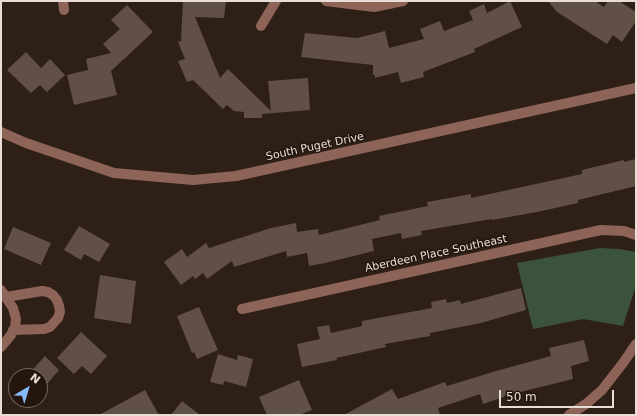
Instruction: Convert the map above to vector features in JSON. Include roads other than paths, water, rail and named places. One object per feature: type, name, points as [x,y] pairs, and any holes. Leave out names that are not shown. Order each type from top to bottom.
[{"type":"street","points":[[261,26],[276,1]]},
{"type":"street","points":[[326,1],[374,7],[403,1]]},
{"type":"street","name":"South Puget Drive","points":[[1,132],[26,144],[114,173],[193,180],[244,175],[636,88]]},
{"type":"street","name":"Aberdeen Place Southeast","points":[[242,309],[601,230],[624,231],[636,234]]},
{"type":"street","points":[[1,347],[13,330],[16,318],[13,308],[4,294],[42,291],[53,295],[57,300],[60,306],[58,318],[50,327],[44,329],[13,330]]},
{"type":"street","points":[[569,415],[586,404],[602,390],[624,363],[636,344]]}]
